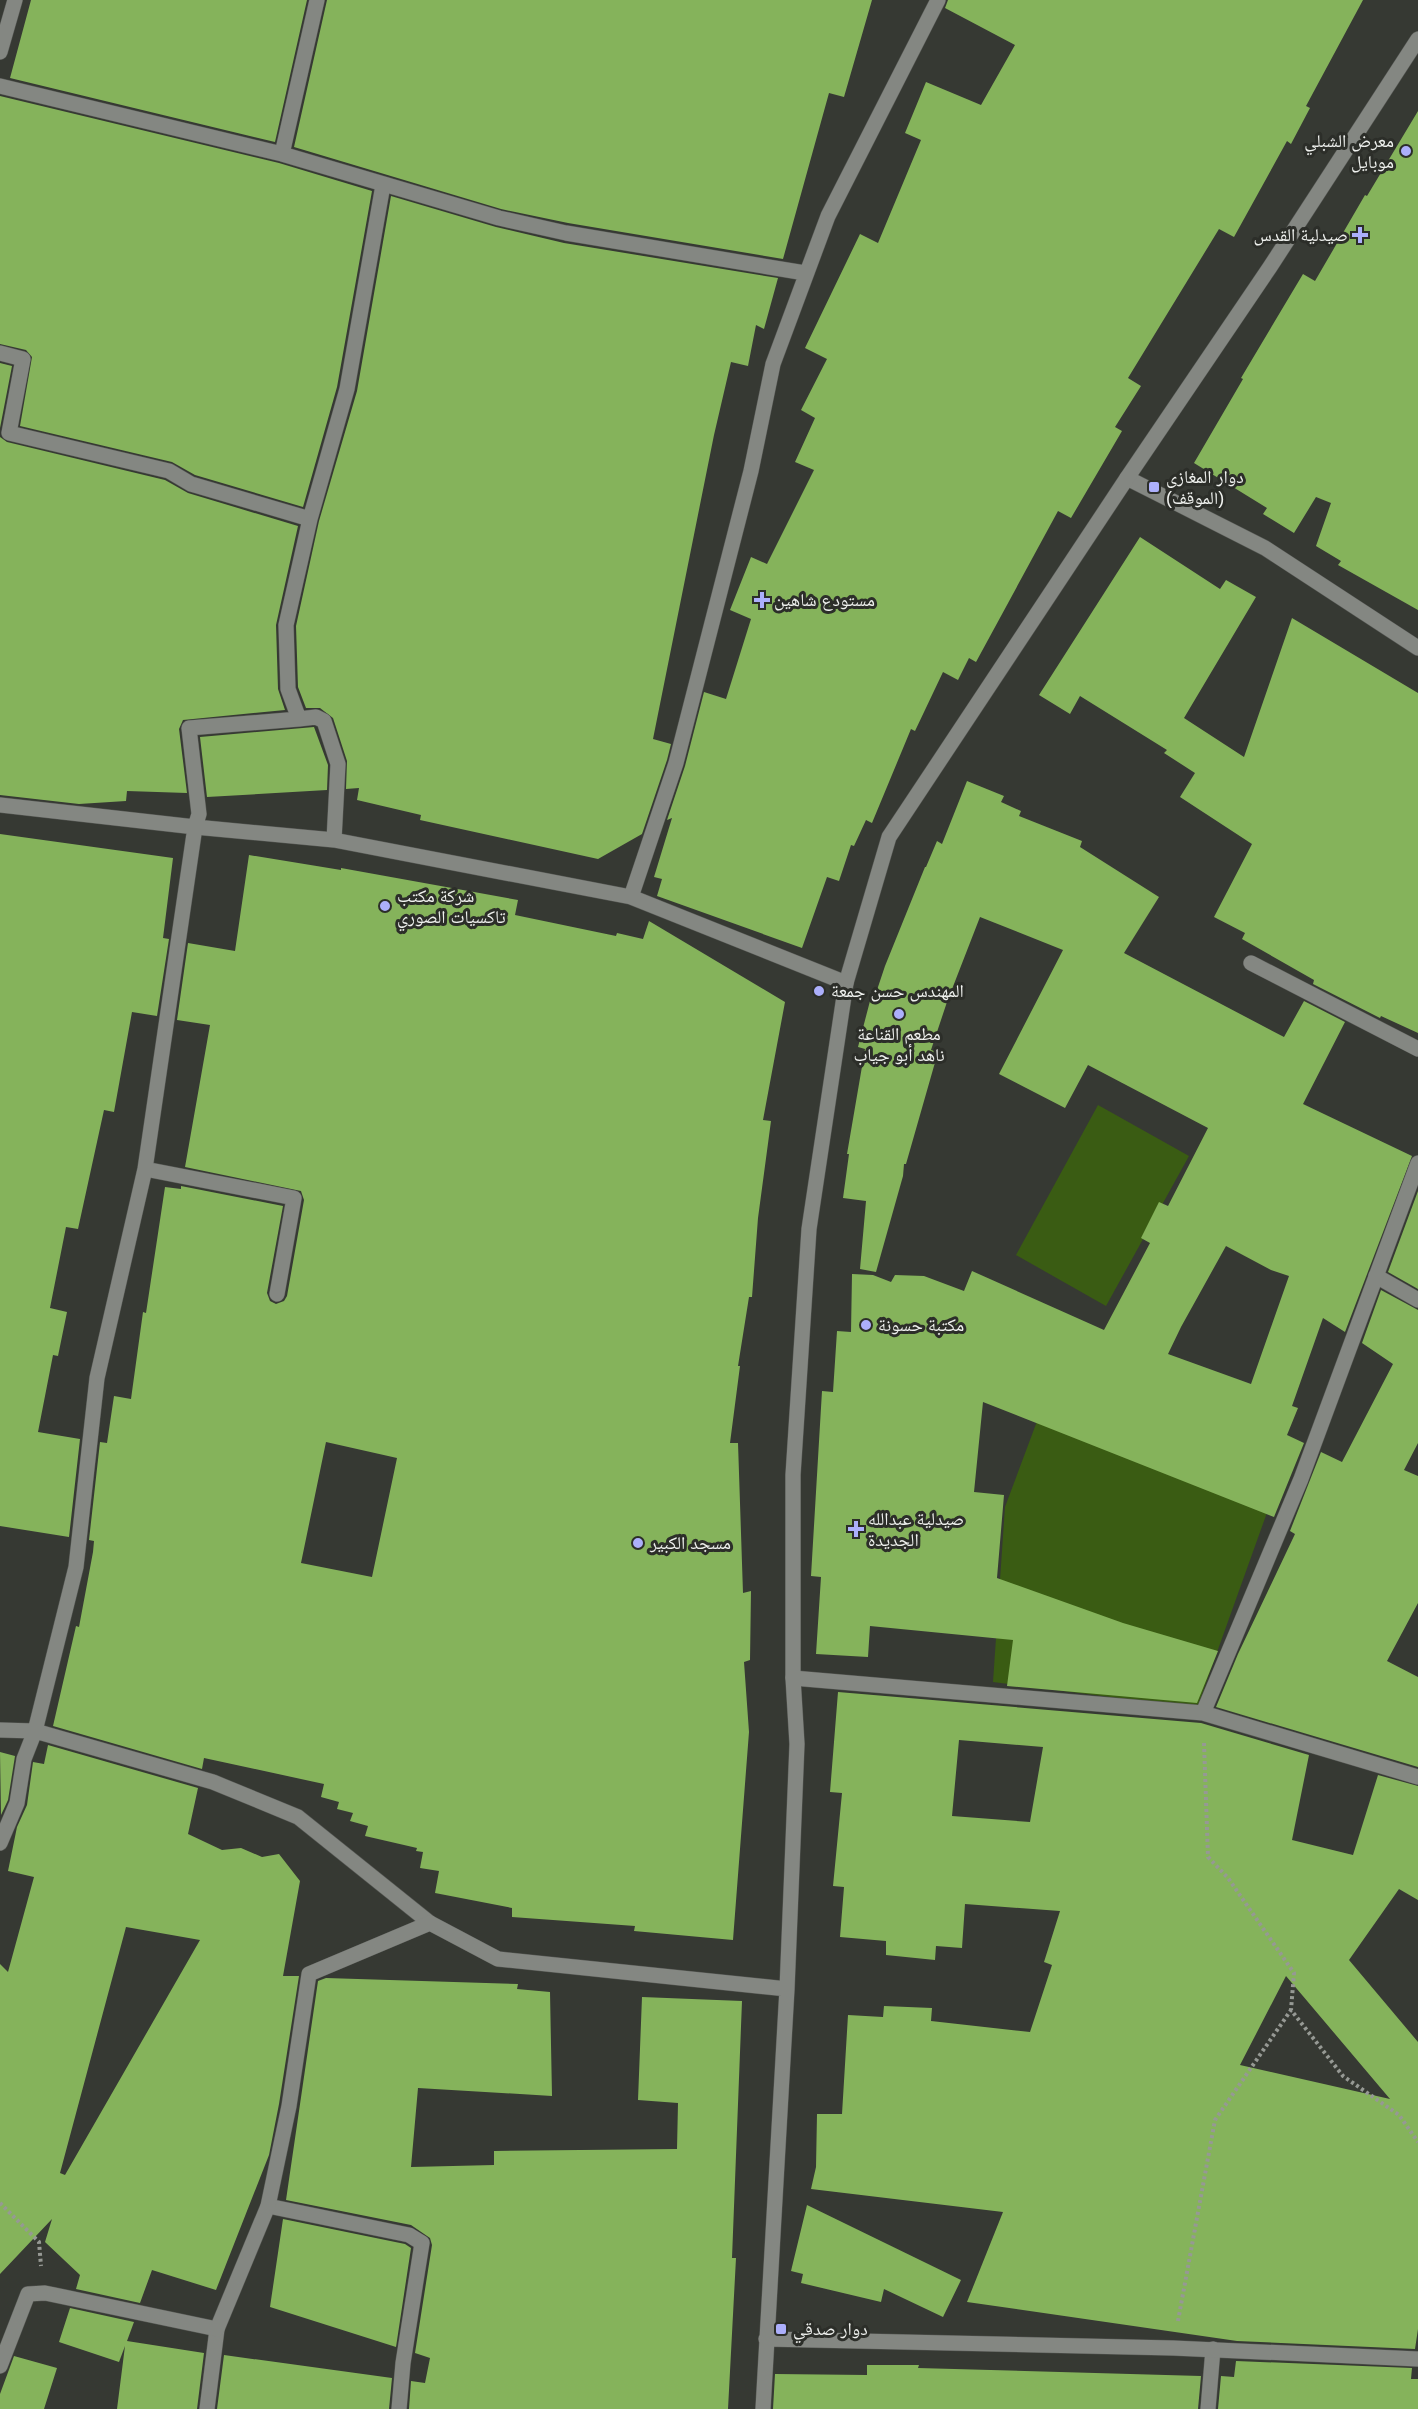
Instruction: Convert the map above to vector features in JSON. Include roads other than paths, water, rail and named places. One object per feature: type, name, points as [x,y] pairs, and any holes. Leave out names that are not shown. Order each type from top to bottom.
[{"type":"street","points":[[0,52],[15,0]]},
{"type":"street","points":[[282,154],[317,0]]},
{"type":"street","points":[[631,897],[676,763],[751,471],[772,364],[828,216],[938,0]]},
{"type":"street","points":[[764,2409],[766,2338],[787,1989],[797,1744],[793,1678],[793,1475],[809,1229],[846,983],[889,837],[1270,267],[1418,39]]},
{"type":"street","points":[[0,86],[282,154],[499,218],[566,233],[805,273]]},
{"type":"street","points":[[299,719],[288,689],[286,625],[310,519],[347,389],[383,184]]},
{"type":"street","points":[[0,353],[23,359],[9,433],[170,471],[191,484],[310,519]]},
{"type":"street","points":[[1127,478],[1265,548],[1418,648]]},
{"type":"street","points":[[0,1843],[18,1803],[24,1759],[35,1731],[76,1567],[97,1378],[145,1169],[195,827],[199,814],[189,728],[316,717],[324,722],[338,764],[334,840]]},
{"type":"street","points":[[0,805],[334,840],[631,897],[846,983]]},
{"type":"street","points":[[1251,963],[1418,1049]]},
{"type":"street","points":[[1203,1713],[1301,1479],[1418,1163]]},
{"type":"street","points":[[145,1169],[294,1198],[277,1294]]},
{"type":"street","points":[[1376,1276],[1418,1300]]},
{"type":"street","points":[[793,1678],[1203,1713],[1418,1777]]},
{"type":"street","points":[[0,1730],[35,1731],[213,1782],[298,1817],[430,1923],[498,1959],[787,1989]]},
{"type":"street","points":[[207,2409],[217,2329],[268,2206],[289,2106],[309,1974],[430,1923]]},
{"type":"street","points":[[268,2206],[410,2235],[422,2243],[403,2363],[399,2409]]},
{"type":"street","points":[[0,2366],[28,2294],[45,2293],[217,2329]]},
{"type":"street","points":[[766,2338],[1213,2349],[1418,2359]]},
{"type":"street","points":[[1208,2409],[1213,2349]]},
{"type":"place","name":"معرض الشبلي موبايل","points":[[1406,151]]},
{"type":"place","name":"صيدلية القدس","points":[[1360,235]]},
{"type":"place","name":"دوار المغازي (الموقف)","points":[[1154,487]]},
{"type":"place","name":"مستودع شاهين","points":[[762,600]]},
{"type":"place","name":"شركة مكتب تاكسيات الصوري","points":[[385,906]]},
{"type":"place","name":"المهندس حسن جمعة","points":[[819,991]]},
{"type":"place","name":"مطعم القناعة ناهد أبو جياب","points":[[899,1014]]},
{"type":"place","name":"مكتبة حسونة","points":[[866,1325]]},
{"type":"place","name":"صيدلية عبدالله الجديدة","points":[[856,1529]]},
{"type":"place","name":"مسجد الكبير","points":[[638,1543]]},
{"type":"place","name":"دوار صدقي","points":[[781,2329]]}]
